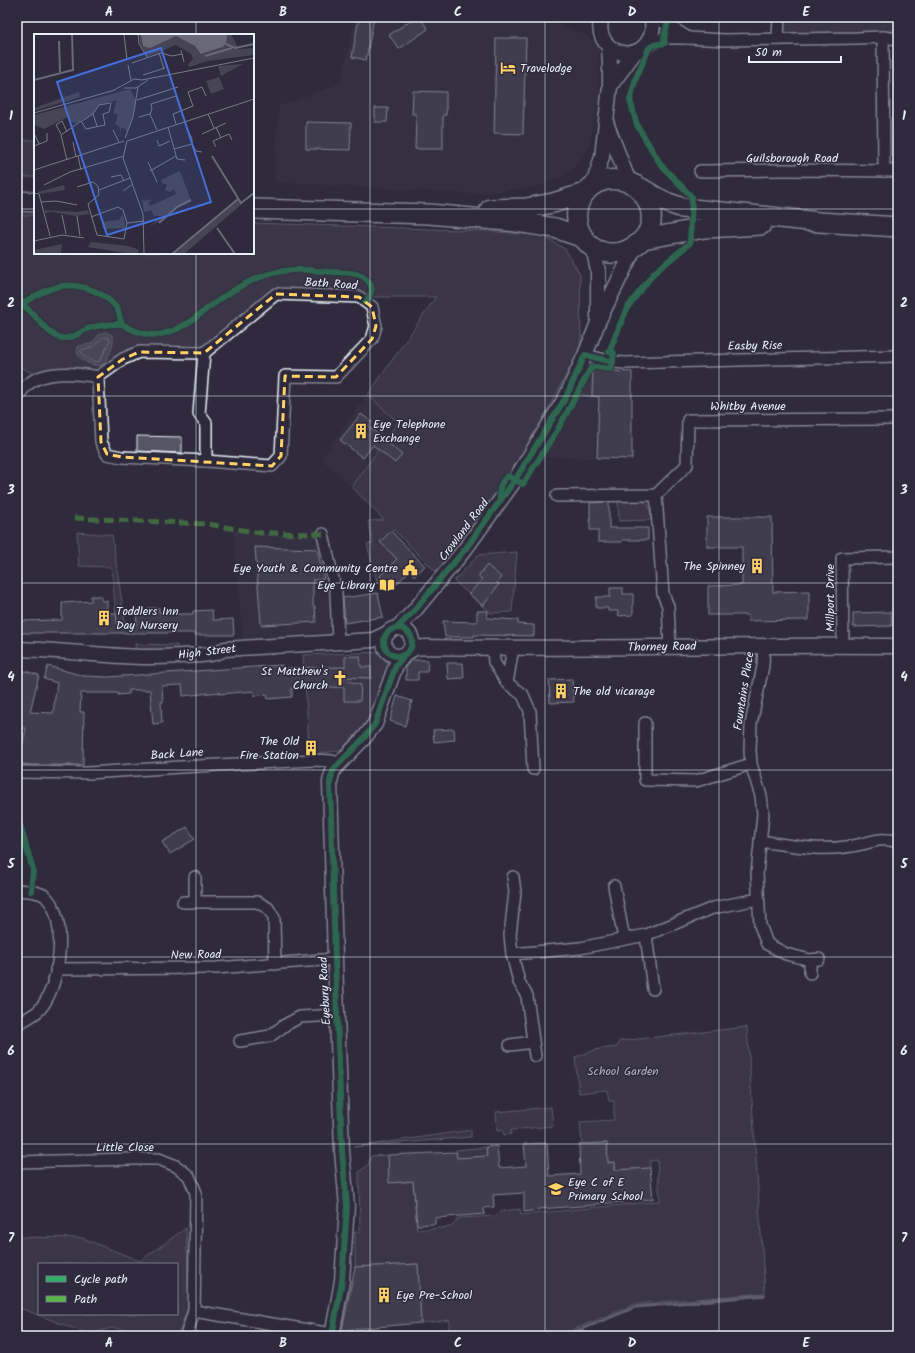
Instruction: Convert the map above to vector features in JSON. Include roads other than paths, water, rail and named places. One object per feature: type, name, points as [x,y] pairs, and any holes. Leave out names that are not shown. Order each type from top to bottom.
[{"type":"highway","points":[[429,214],[473,210],[526,208],[553,203],[589,189],[604,180],[616,179],[632,184],[663,201],[682,208],[819,222],[898,227]]},
{"type":"highway","points":[[632,184],[644,195],[650,205],[651,217],[649,229],[639,243]]},
{"type":"highway","points":[[589,189],[580,200],[576,219],[579,229],[589,243]]},
{"type":"highway","points":[[17,201],[34,202]]},
{"type":"highway","points":[[254,209],[429,214],[517,222],[555,228],[589,243],[603,252],[614,254],[625,252],[639,243],[705,228],[819,222]]},
{"type":"street","points":[[589,189],[602,157],[610,86],[609,47],[601,35],[600,29],[602,17]]},
{"type":"street","points":[[610,86],[652,35],[653,28],[651,17]]},
{"type":"street","points":[[655,17],[688,38]]},
{"type":"street","points":[[778,39],[780,17]]},
{"type":"street","points":[[609,47],[622,53],[640,50],[664,38],[725,40],[883,37],[898,40]]},
{"type":"street","points":[[883,37],[884,171]]},
{"type":"street","points":[[606,123],[632,184]]},
{"type":"street","name":"Guilsborough Road","points":[[700,171],[712,168],[897,171]]},
{"type":"street","name":"Crowland Road","points":[[589,243],[598,271],[598,320]]},
{"type":"street","name":"Crowland Road","points":[[396,644],[414,611],[466,548],[515,480],[566,396],[585,355],[598,320],[639,243]]},
{"type":"street","name":"Bath Road","points":[[98,378],[101,442],[107,454],[122,458],[206,461],[272,466],[281,456],[285,376],[336,377],[372,340],[376,326],[372,307],[359,297],[276,294],[204,353]]},
{"type":"street","points":[[17,398],[27,385],[41,378],[66,374],[98,378],[123,358],[140,352],[204,353],[199,414],[206,422],[206,461]]},
{"type":"street","name":"Easby Rise","points":[[585,355],[613,362],[898,356]]},
{"type":"street","name":"Whitby Avenue","points":[[656,495],[688,465],[688,420],[898,419]]},
{"type":"street","points":[[557,496],[656,495],[663,594],[668,606],[670,647]]},
{"type":"street","points":[[323,534],[336,592],[338,642]]},
{"type":"street","name":"Millport Drive","points":[[843,645],[842,558],[898,558]]},
{"type":"street","name":"High Street","points":[[17,649],[47,649],[131,657],[211,654],[225,649],[338,642],[396,644]]},
{"type":"street","name":"Thorney Road","points":[[396,644],[426,647],[493,648],[764,645],[898,646]]},
{"type":"street","name":"Eyebury Road","points":[[332,1335],[342,1281],[346,1206],[342,1152],[330,782],[332,774],[339,764],[375,724],[396,644]]},
{"type":"street","name":"Fountains Place","points":[[764,645],[763,666],[751,724],[750,750],[751,764],[761,796],[763,814],[757,873],[760,925],[767,944],[786,954],[814,959],[810,973]]},
{"type":"street","points":[[493,648],[494,662],[507,683],[523,695],[530,711],[533,769]]},
{"type":"street","points":[[507,683],[513,648]]},
{"type":"street","points":[[646,723],[645,780],[696,780],[751,764]]},
{"type":"street","name":"Back Lane","points":[[17,772],[88,773],[314,760],[332,761],[339,764]]},
{"type":"street","points":[[760,841],[814,848],[838,848],[883,839],[898,842]]},
{"type":"street","points":[[195,877],[195,901]]},
{"type":"street","points":[[513,877],[515,892],[514,911],[510,935],[512,954],[519,982],[527,996],[535,1056]]},
{"type":"street","points":[[614,886],[624,939]]},
{"type":"street","points":[[17,890],[30,891],[46,896],[56,910],[60,936],[53,987],[40,1010],[17,1024]]},
{"type":"street","points":[[512,954],[580,948],[646,935],[713,908],[758,899]]},
{"type":"street","points":[[183,902],[257,902],[268,908],[274,918],[275,964]]},
{"type":"street","points":[[646,935],[653,989]]},
{"type":"street","name":"New Road","points":[[56,969],[216,968],[335,959]]},
{"type":"street","points":[[240,1042],[270,1036],[285,1025],[300,1017],[338,1015]]},
{"type":"street","points":[[510,1044],[533,1042]]},
{"type":"street","name":"Little Close","points":[[17,1162],[133,1158],[159,1159],[176,1166],[189,1176],[196,1193],[194,1310],[186,1336]]},
{"type":"street","points":[[194,1310],[332,1335]]},
{"type":"water","points":[[105,332],[112,335],[113,342],[111,350],[103,365],[92,364],[82,359],[77,353],[78,346],[91,344],[100,334]]},
{"type":"waterway","points":[[565,1336],[635,1307],[764,1295]]},
{"type":"place","name":"Travelodge","points":[[508,68]]},
{"type":"place","name":"Eye Telephone Exchange","points":[[361,431]]},
{"type":"place","name":"The Spinney","points":[[757,566]]},
{"type":"place","name":"Eye Youth & Community Centre","points":[[410,568]]},
{"type":"place","name":"Eye Library","points":[[387,585]]},
{"type":"place","name":"Toddlers Inn Day Nursery","points":[[104,618]]},
{"type":"place","name":"St Matthew's Church","points":[[340,678]]},
{"type":"place","name":"The old vicarage","points":[[561,691]]},
{"type":"place","name":"The Old Fire Station","points":[[311,748]]},
{"type":"place","name":"Eye C of E Primary School","points":[[556,1189]]},
{"type":"place","name":"Eye Pre-School","points":[[384,1295]]},
{"type":"park label","name":"School Garden","points":[[623,1071]]}]
